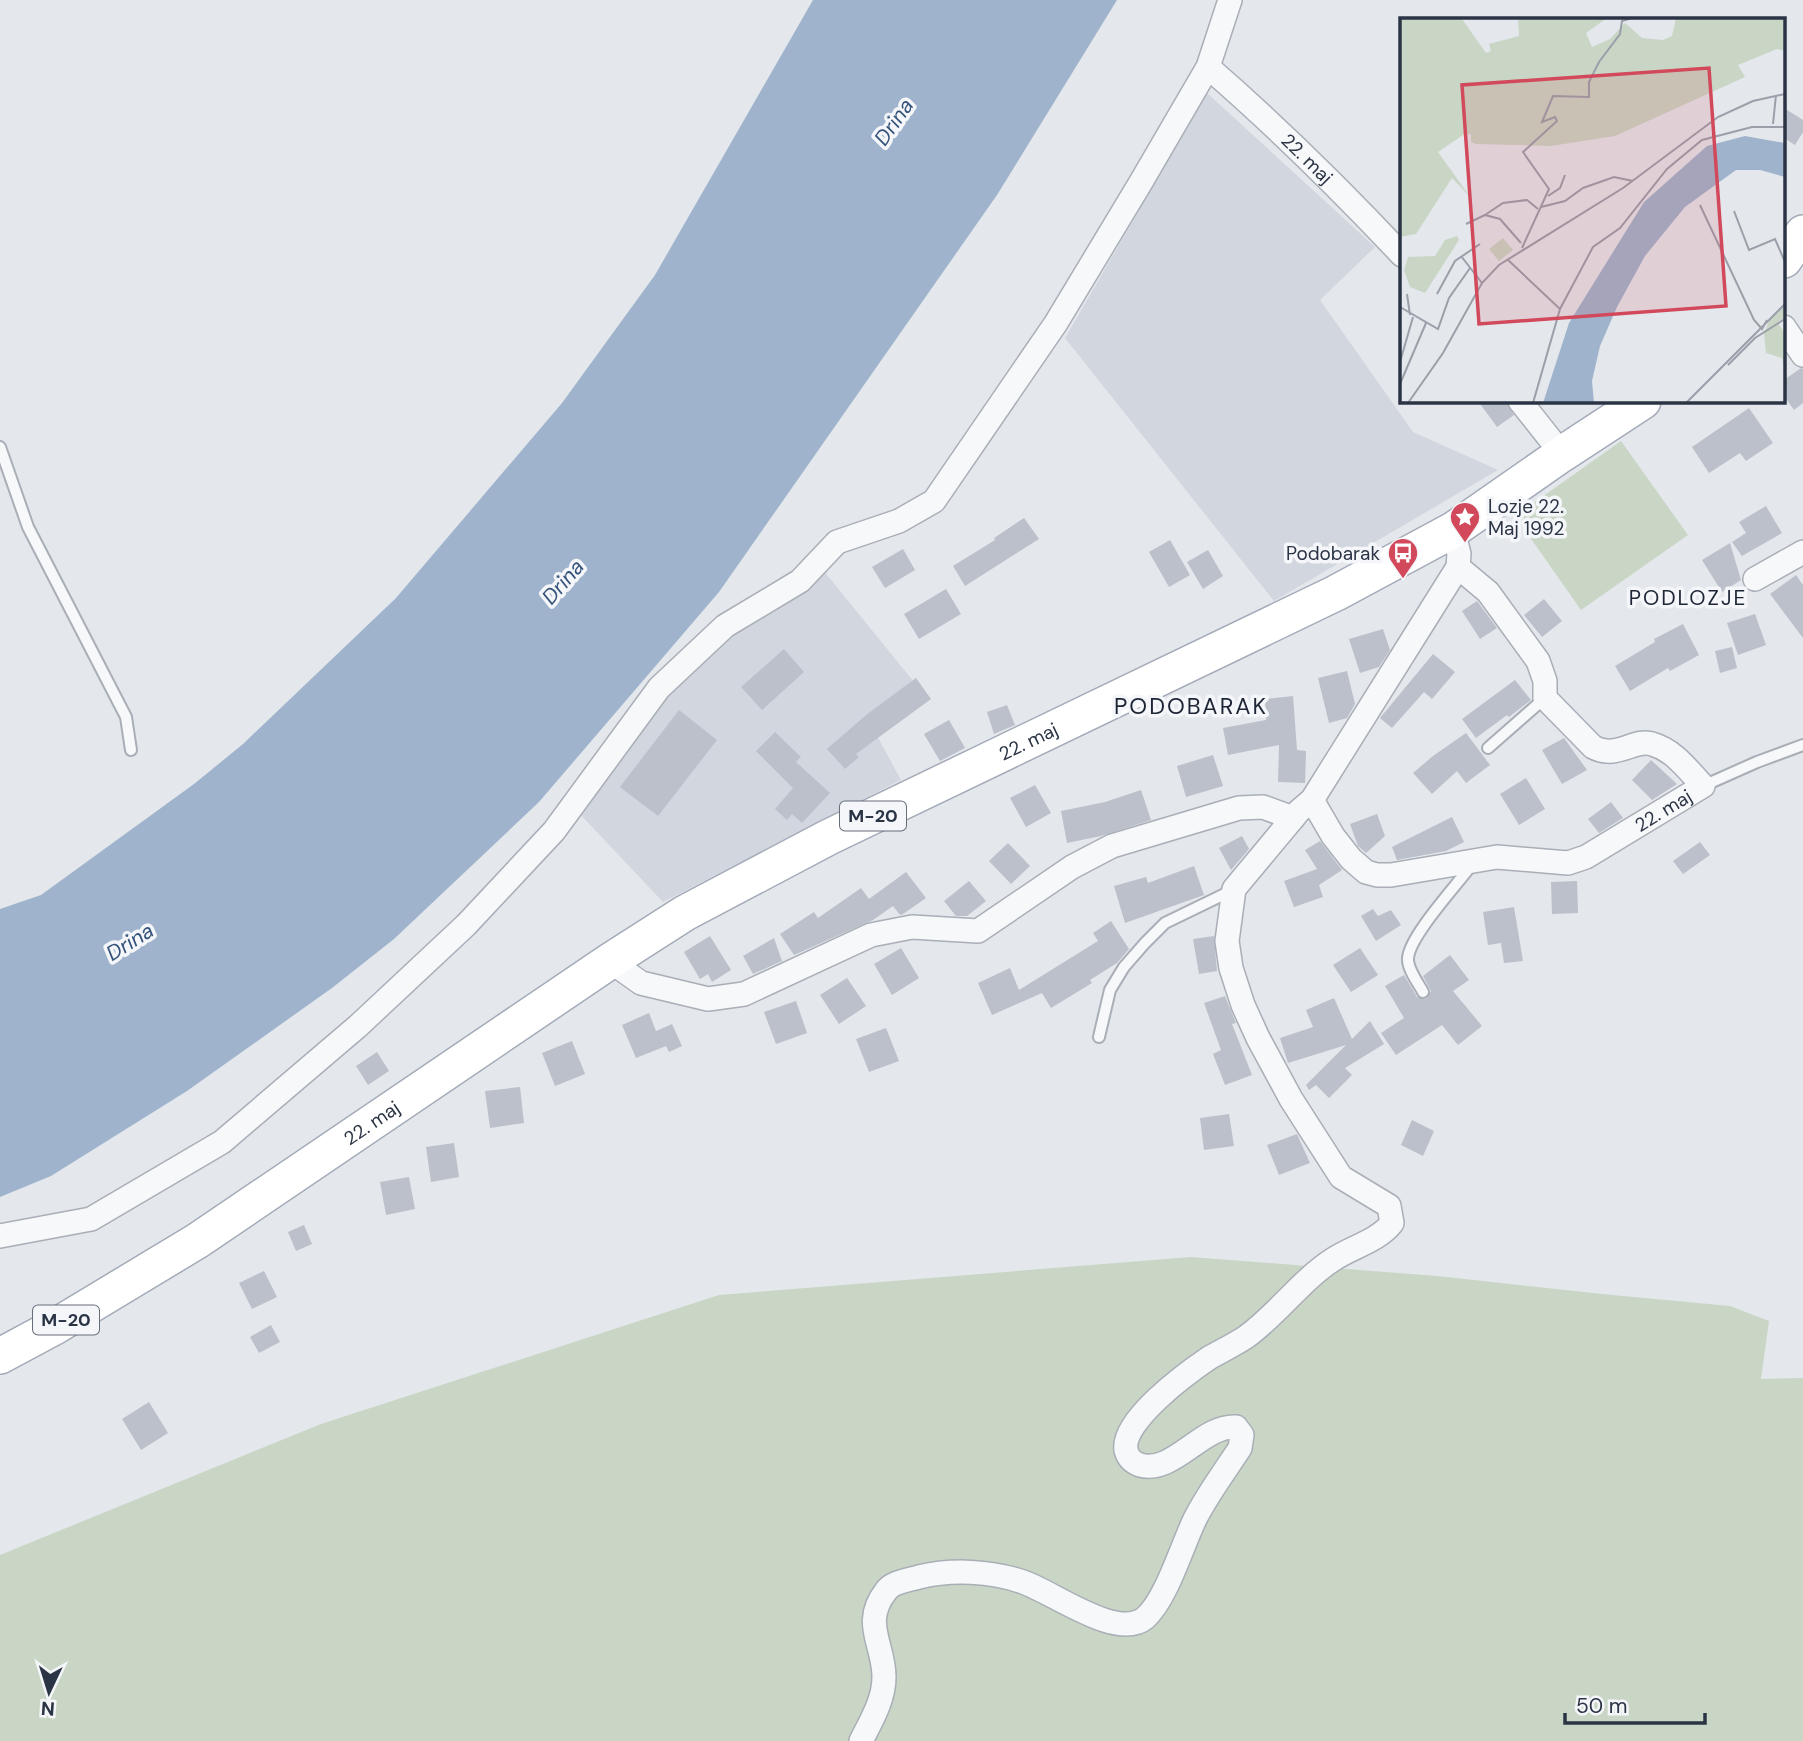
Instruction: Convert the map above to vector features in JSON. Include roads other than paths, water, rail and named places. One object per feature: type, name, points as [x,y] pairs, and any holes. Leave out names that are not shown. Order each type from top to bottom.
[{"type":"main road","points":[[1786,257],[1803,233]]},
{"type":"main road","name":"22. maj","points":[[0,1356],[131,1282],[197,1241],[610,961],[685,914],[829,837],[1336,593],[1453,530],[1641,402]]},
{"type":"street","points":[[0,1237],[91,1219],[222,1142],[358,1026],[466,925],[554,831],[659,688],[725,626],[800,581],[836,542],[900,521],[934,501],[1056,323],[1208,67],[1230,0]]},
{"type":"street","name":"22. maj","points":[[1208,67],[1257,109],[1400,253]]},
{"type":"street","points":[[1786,330],[1803,355]]},
{"type":"street","points":[[1521,402],[1562,454]]},
{"type":"street","points":[[861,1741],[880,1701],[884,1676],[874,1619],[878,1603],[888,1587],[938,1573],[974,1573],[1024,1583],[1117,1624],[1132,1625],[1144,1618],[1156,1603],[1195,1518],[1240,1448],[1242,1435],[1236,1427],[1227,1426],[1168,1460],[1145,1466],[1136,1464],[1127,1455],[1128,1432],[1160,1396],[1184,1376],[1248,1336],[1334,1259],[1388,1229],[1392,1223],[1389,1206],[1342,1177],[1291,1099],[1243,1005],[1231,968],[1227,941],[1234,889],[1293,818],[1312,800],[1458,567],[1459,554],[1453,530]]},
{"type":"street","points":[[1755,579],[1803,552]]},
{"type":"street","points":[[1458,567],[1488,592],[1538,661],[1545,681],[1545,698]]},
{"type":"street","name":"22. maj","points":[[1312,800],[1333,836],[1352,859],[1366,872],[1391,875],[1497,857],[1567,863],[1587,857],[1703,786],[1673,754],[1649,742],[1603,752],[1593,747],[1545,698]]},
{"type":"street","points":[[610,961],[641,983],[708,999],[744,993],[871,935],[912,927],[978,931],[1072,867],[1112,846],[1238,808],[1263,807],[1293,818]]},
{"type":"lane","points":[[0,447],[29,527],[125,717],[131,750]]},
{"type":"lane","points":[[1489,748],[1545,698]]},
{"type":"lane","points":[[1703,786],[1803,745]]},
{"type":"lane","points":[[1423,992],[1407,960],[1410,950],[1424,925],[1474,861]]},
{"type":"lane","points":[[1098,1037],[1110,990],[1124,967],[1145,943],[1165,923],[1234,889]]},
{"type":"water","name":"Drina","points":[[813,0],[1117,0],[997,195],[719,592],[539,802],[394,939],[332,988],[187,1091],[51,1176],[0,1197],[0,909],[41,895],[194,784],[243,744],[396,598],[562,403],[655,275]]},
{"type":"place","name":"Lozje 22. Maj 1992","points":[[1465,544]]},
{"type":"place","name":"Podobarak","points":[[1403,580]]},
{"type":"district","name":"PODLOZJE","points":[[1688,598]]},
{"type":"district","name":"PODOBARAK","points":[[1191,706]]}]
